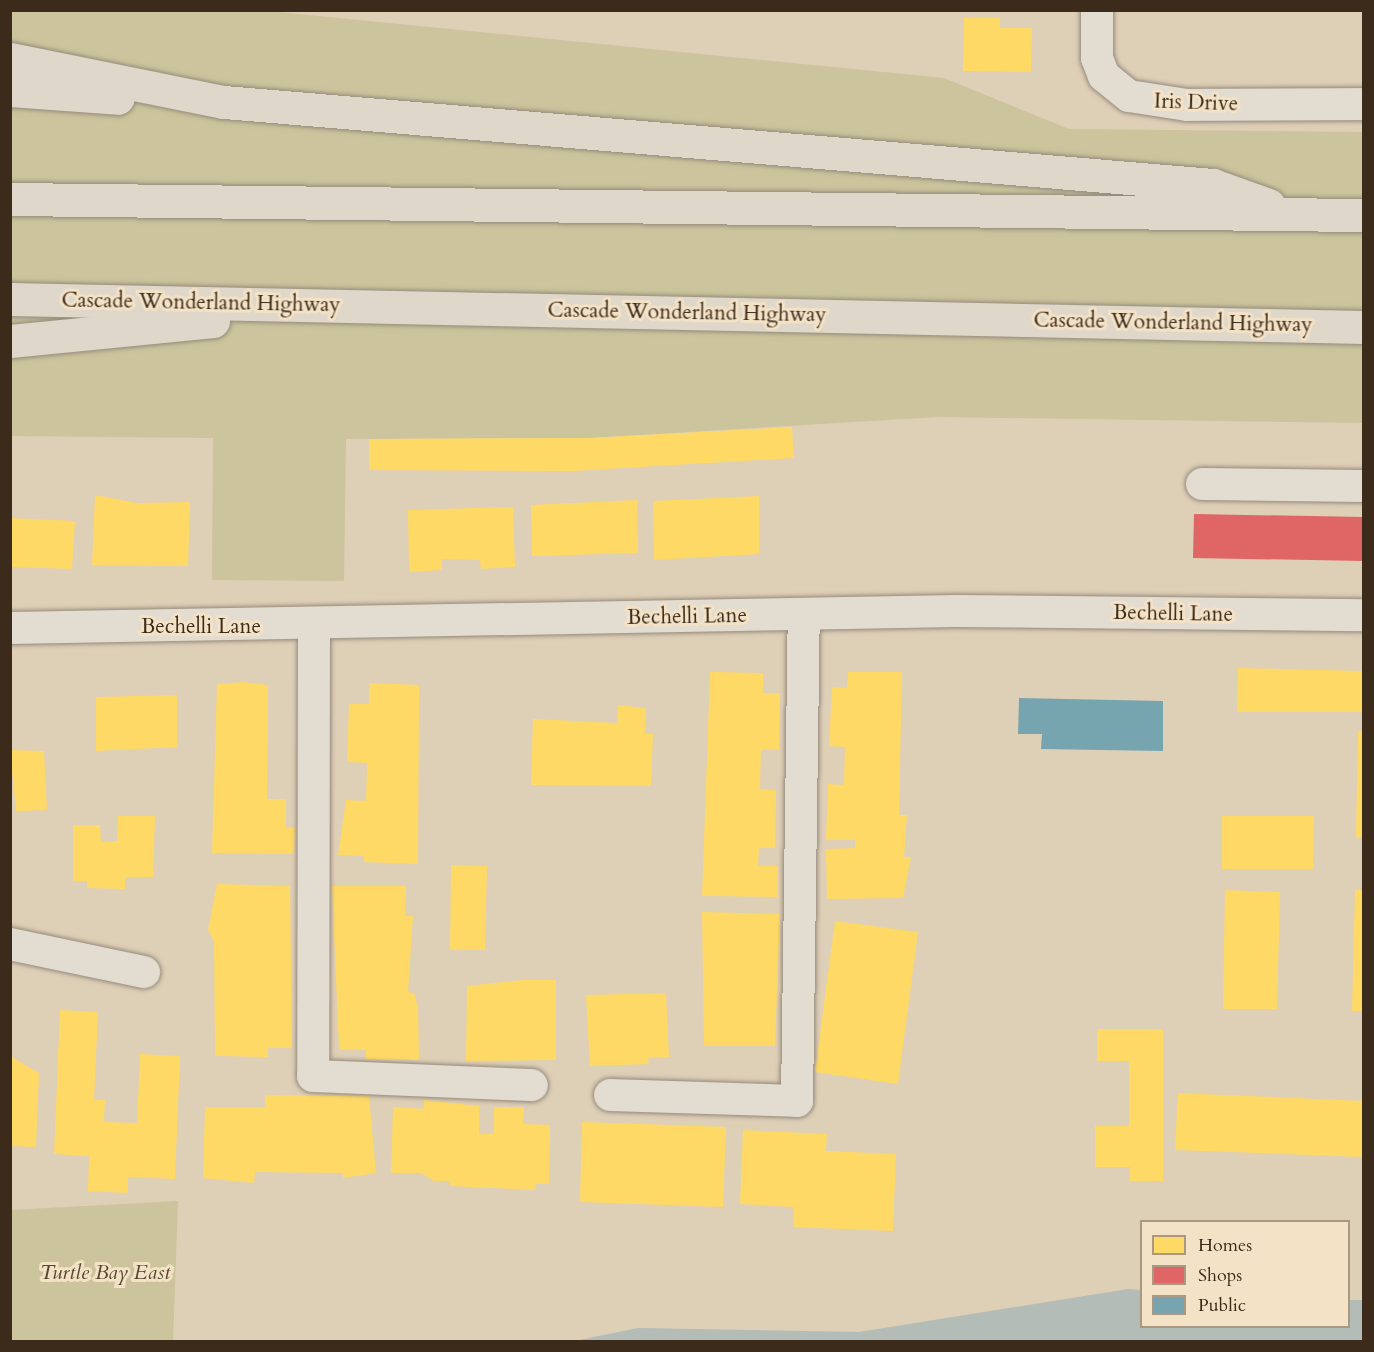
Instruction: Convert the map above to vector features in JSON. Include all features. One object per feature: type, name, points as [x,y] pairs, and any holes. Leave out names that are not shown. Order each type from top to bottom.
[{"type":"highway","points":[[10,59],[128,81],[167,94]]},
{"type":"highway","points":[[10,90],[125,99],[167,94],[644,140],[1213,185],[1293,214]]},
{"type":"highway","points":[[10,199],[1364,215]]},
{"type":"highway","name":"Cascade Wonderland Highway","points":[[10,299],[1364,327]]},
{"type":"highway","points":[[10,341],[349,306]]},
{"type":"street","name":"Iris Drive","points":[[1096,10],[1097,58],[1104,76],[1129,96],[1187,105],[1364,104]]},
{"type":"street","points":[[1202,484],[1364,486]]},
{"type":"street","points":[[610,1095],[797,1101],[804,614]]},
{"type":"street","name":"Bechelli Lane","points":[[10,628],[314,626],[804,614],[1364,615]]},
{"type":"street","points":[[314,626],[313,1076],[532,1085]]},
{"type":"street","points":[[10,945],[144,972]]},
{"type":"green space","points":[[10,11],[268,11],[944,78],[1069,129],[1363,132],[1363,423],[938,417],[589,438],[346,439],[344,581],[212,580],[213,438],[11,436]]},
{"type":"green space","name":"Turtle Bay East","points":[[178,1201],[173,1341],[11,1341],[11,1210]]},
{"type":"shaded area","points":[[1128,1289],[1140,1290],[1140,1328],[1350,1328],[1350,1300],[1363,1300],[1363,1341],[574,1341],[638,1328],[859,1332]]},
{"type":"building: Homes","points":[[964,18],[1000,18],[1000,28],[1032,28],[1031,72],[963,71]]},
{"type":"building: Homes","points":[[792,427],[794,458],[573,471],[369,470],[369,439],[589,438]]},
{"type":"building: Homes","points":[[95,495],[137,503],[190,502],[188,566],[92,565]]},
{"type":"building: Homes","points":[[759,496],[759,554],[654,560],[653,501]]},
{"type":"building: Homes","points":[[637,500],[638,553],[532,556],[531,505]]},
{"type":"building: Homes","points":[[513,507],[515,567],[481,569],[480,560],[442,559],[442,570],[409,572],[408,510]]},
{"type":"building: Homes","points":[[10,518],[75,521],[72,569],[10,567]]},
{"type":"building: Homes","points":[[1238,668],[1364,671],[1364,712],[1237,712]]},
{"type":"building: Homes","points":[[710,672],[763,673],[763,693],[780,693],[779,750],[761,750],[760,789],[776,790],[775,848],[759,848],[758,866],[778,866],[778,897],[702,896]]},
{"type":"building: Homes","points":[[848,672],[902,672],[899,815],[907,815],[904,857],[911,857],[903,898],[827,899],[826,849],[855,848],[855,840],[826,840],[828,784],[844,785],[845,747],[829,746],[832,687],[847,688]]},
{"type":"building: Homes","points":[[244,682],[268,685],[267,799],[286,799],[286,827],[295,828],[294,854],[212,853],[217,684]]},
{"type":"building: Homes","points":[[369,683],[419,685],[418,864],[364,862],[364,856],[338,855],[346,800],[366,801],[367,763],[347,762],[349,704],[369,704]]},
{"type":"building: Homes","points":[[177,695],[177,747],[96,751],[96,697]]},
{"type":"building: Homes","points":[[618,705],[646,708],[645,734],[653,734],[651,786],[531,785],[533,719],[617,723]]},
{"type":"building: Homes","points":[[1358,731],[1364,731],[1364,838],[1356,837]]},
{"type":"building: Homes","points":[[10,750],[44,751],[47,810],[16,811]]},
{"type":"building: Homes","points":[[118,816],[155,816],[153,877],[125,877],[125,889],[87,888],[87,881],[73,881],[73,825],[100,825],[101,842],[117,841]]},
{"type":"building: Homes","points":[[1222,816],[1314,816],[1313,869],[1222,869]]},
{"type":"building: Homes","points":[[451,865],[487,866],[485,950],[450,950]]},
{"type":"building: Homes","points":[[217,884],[290,886],[292,1048],[268,1048],[268,1057],[215,1056],[214,942],[208,929]]},
{"type":"building: Homes","points":[[332,886],[406,886],[405,916],[413,916],[408,992],[414,993],[418,1007],[419,1060],[366,1059],[366,1050],[339,1049]]},
{"type":"building: Homes","points":[[1225,890],[1280,892],[1277,1009],[1223,1009]]},
{"type":"building: Homes","points":[[1355,890],[1364,890],[1364,1011],[1352,1011]]},
{"type":"building: Homes","points":[[702,912],[780,914],[775,1046],[704,1046]]},
{"type":"building: Homes","points":[[835,921],[918,932],[898,1084],[815,1072]]},
{"type":"building: Homes","points":[[522,980],[556,980],[556,1060],[466,1061],[467,986]]},
{"type":"building: Homes","points":[[666,993],[669,1057],[648,1058],[649,1064],[590,1066],[586,995]]},
{"type":"building: Homes","points":[[60,1010],[98,1012],[94,1100],[105,1100],[104,1122],[137,1123],[140,1054],[180,1056],[175,1179],[128,1177],[128,1193],[88,1191],[89,1156],[54,1154]]},
{"type":"building: Homes","points":[[1097,1029],[1163,1029],[1163,1181],[1130,1181],[1130,1167],[1095,1167],[1095,1126],[1129,1126],[1129,1061],[1097,1061]]},
{"type":"building: Homes","points":[[10,1049],[13,1058],[39,1073],[36,1147],[10,1146]]},
{"type":"building: Homes","points":[[1178,1093],[1364,1101],[1364,1157],[1175,1150]]},
{"type":"building: Homes","points":[[265,1095],[369,1096],[376,1173],[343,1178],[343,1173],[255,1172],[254,1183],[203,1178],[205,1107],[265,1107]]},
{"type":"building: Homes","points":[[424,1100],[479,1106],[479,1134],[494,1134],[494,1107],[524,1107],[523,1124],[550,1125],[549,1184],[536,1184],[535,1190],[450,1186],[450,1181],[434,1181],[421,1173],[391,1173],[393,1107],[424,1109]]},
{"type":"building: Homes","points":[[582,1122],[726,1127],[723,1207],[580,1202]]},
{"type":"building: Homes","points":[[743,1130],[827,1134],[826,1151],[896,1154],[893,1231],[793,1227],[794,1207],[740,1204]]},
{"type":"building: Shops","points":[[1194,514],[1364,517],[1364,561],[1193,558]]},
{"type":"building: Public","points":[[1019,698],[1163,701],[1163,751],[1041,749],[1042,734],[1018,734]]}]
